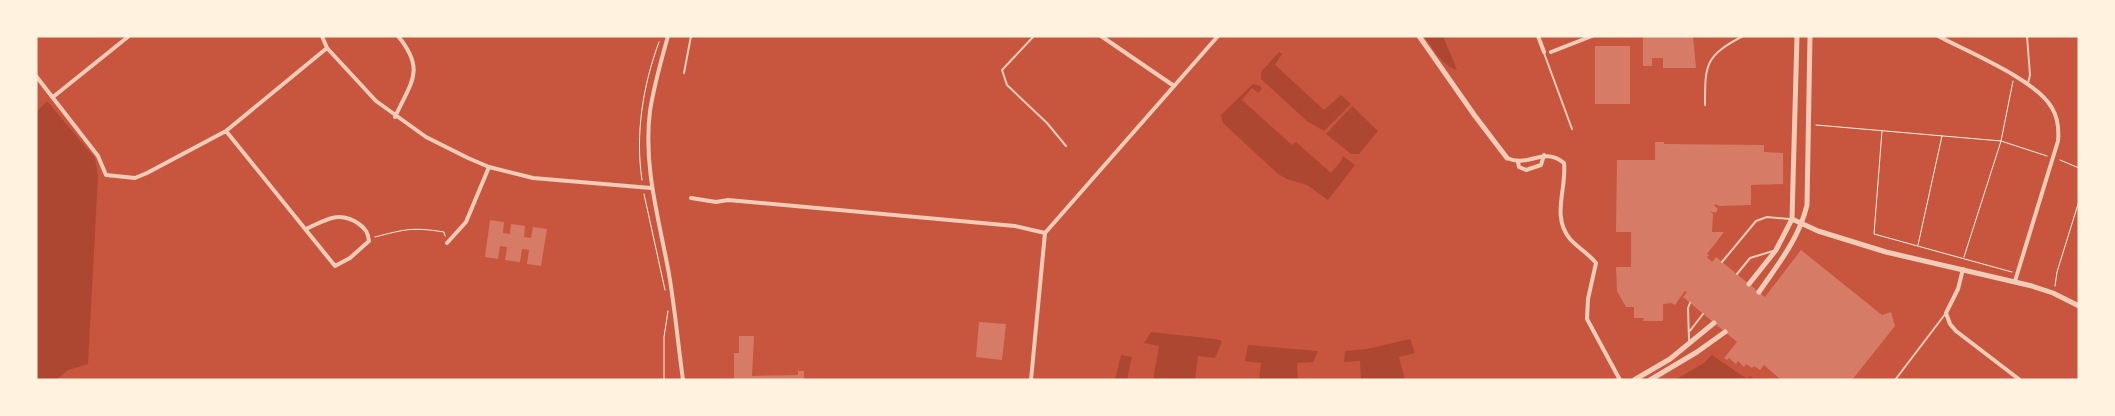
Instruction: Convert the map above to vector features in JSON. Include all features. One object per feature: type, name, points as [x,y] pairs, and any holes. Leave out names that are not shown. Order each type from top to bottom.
[{"type":"street","points":[[53,97],[130,36]]},
{"type":"street","points":[[322,36],[327,48],[376,101],[395,117],[426,137],[489,167],[532,178],[651,188]]},
{"type":"street","points":[[395,117],[414,76],[415,66],[410,51],[398,36]]},
{"type":"street","points":[[668,36],[658,70],[650,112],[651,188],[674,301],[682,380]]},
{"type":"street","points":[[1101,36],[1174,86]]},
{"type":"street","points":[[1030,380],[1045,233],[1218,36]]},
{"type":"street","points":[[1419,36],[1475,116],[1508,158],[1518,162],[1544,155],[1556,157],[1564,163],[1565,170],[1559,212],[1569,238],[1596,263],[1588,299],[1587,319],[1620,380]]},
{"type":"street","points":[[1538,36],[1544,52]]},
{"type":"street","points":[[1551,52],[1592,36]]},
{"type":"street","points":[[1749,284],[1776,250],[1792,219],[1797,36]]},
{"type":"street","points":[[1759,292],[1802,225],[1807,205],[1810,36]]},
{"type":"street","points":[[1938,36],[2028,85],[2052,107],[2058,125],[2058,142],[2015,281]]},
{"type":"street","points":[[36,76],[98,156],[106,175],[135,178],[226,131],[327,48]]},
{"type":"street","points":[[226,131],[335,266],[350,258],[369,241],[366,229],[344,216],[330,219],[306,229]]},
{"type":"street","points":[[1518,162],[1519,167],[1526,170],[1541,166],[1544,155]]},
{"type":"street","points":[[447,243],[466,222],[489,167]]},
{"type":"street","points":[[691,198],[716,202],[728,200],[1015,226],[1045,233]]},
{"type":"street","points":[[1792,219],[1826,234],[1886,252],[2015,281],[2053,293],[2079,306]]},
{"type":"street","points":[[1963,269],[1958,289],[1946,313],[1950,324],[1956,331],[2020,380]]},
{"type":"street","points":[[1634,380],[1670,359],[1714,322]]},
{"type":"street","points":[[1650,380],[1697,352],[1725,332]]},
{"type":"lane","points":[[684,73],[692,36]]},
{"type":"lane","points":[[1034,36],[1002,70],[1007,85],[1047,123],[1066,146]]},
{"type":"lane","points":[[1705,105],[1705,72],[1715,54],[1726,45],[1743,36]]},
{"type":"lane","points":[[2027,36],[2030,74],[2028,85]]},
{"type":"lane","points":[[1544,52],[1572,129]]},
{"type":"lane","points":[[1722,262],[1756,221],[1767,217],[1792,219]]},
{"type":"lane","points":[[1736,274],[1750,258],[1776,250]]},
{"type":"lane","points":[[1690,303],[1688,308],[1690,344],[1697,352]]},
{"type":"lane","points":[[1895,380],[1946,313]]},
{"type":"lane","points":[[1689,332],[1703,314]]},
{"type":"path","points":[[1963,258],[2001,141],[2014,76]]},
{"type":"path","points":[[1816,125],[2001,141],[2079,168]]},
{"type":"path","points":[[1882,130],[1874,234],[2017,274]]},
{"type":"path","points":[[1918,246],[1942,136]]},
{"type":"path","points":[[2055,286],[2057,272],[2079,201]]},
{"type":"path","points":[[369,241],[372,238],[407,228],[422,228],[444,232],[447,243]]},
{"type":"shaded area","points":[[1424,36],[1443,36],[1457,70],[1442,61]]},
{"type":"shaded area","points":[[1279,52],[1282,54],[1275,65],[1324,110],[1341,95],[1351,104],[1324,131],[1307,121],[1261,79],[1261,72]]},
{"type":"shaded area","points":[[1253,84],[1260,86],[1262,89],[1258,93],[1252,88],[1242,100],[1292,145],[1296,142],[1331,173],[1343,156],[1355,165],[1328,200],[1307,185],[1278,174],[1223,123],[1221,115]]},
{"type":"shaded area","points":[[47,101],[95,158],[98,176],[88,364],[68,370],[56,380],[36,380],[36,112]]},
{"type":"shaded area","points":[[1352,106],[1378,131],[1359,154],[1351,154],[1326,134]]},
{"type":"shaded area","points":[[1151,332],[1222,341],[1215,358],[1198,356],[1195,380],[1153,380],[1159,346],[1144,343]]},
{"type":"shaded area","points":[[1410,339],[1415,353],[1399,357],[1405,380],[1361,380],[1360,361],[1344,362],[1345,351],[1367,349]]},
{"type":"shaded area","points":[[1248,345],[1318,351],[1313,362],[1297,363],[1298,380],[1259,380],[1261,363],[1245,361]]},
{"type":"shaded area","points":[[1121,355],[1132,357],[1127,380],[1115,380]]},
{"type":"shaded area","points":[[1712,355],[1747,379],[1750,376],[1755,380],[1675,380],[1704,363]]},
{"type":"building","points":[[1643,37],[1693,37],[1696,68],[1663,68],[1663,58],[1652,58],[1652,66],[1643,66]]},
{"type":"building","points":[[1595,46],[1630,46],[1630,104],[1595,104]]},
{"type":"building","points":[[1655,142],[1664,142],[1664,144],[1764,145],[1764,152],[1783,153],[1783,184],[1751,185],[1751,205],[1714,205],[1718,209],[1715,213],[1710,211],[1713,214],[1712,232],[1724,232],[1707,254],[1709,255],[1707,257],[1712,262],[1716,257],[1765,297],[1801,250],[1882,315],[1891,312],[1895,326],[1852,380],[1781,380],[1764,365],[1760,370],[1746,364],[1744,367],[1738,361],[1736,364],[1729,358],[1727,360],[1724,358],[1737,342],[1683,297],[1687,292],[1685,291],[1675,305],[1671,303],[1663,304],[1663,321],[1643,321],[1644,318],[1634,318],[1634,307],[1626,307],[1617,291],[1616,267],[1631,267],[1631,232],[1616,232],[1617,160],[1655,160]]},
{"type":"building","points":[[490,220],[504,222],[503,233],[510,234],[511,224],[525,226],[524,237],[531,238],[533,227],[547,229],[541,266],[527,264],[529,250],[522,249],[520,262],[505,260],[507,247],[500,246],[498,259],[485,257]]},
{"type":"building","points":[[979,322],[1006,324],[1002,360],[976,357]]},
{"type":"building","points":[[739,336],[754,336],[752,376],[798,375],[798,371],[804,371],[804,380],[734,380],[734,353],[739,353]]}]
